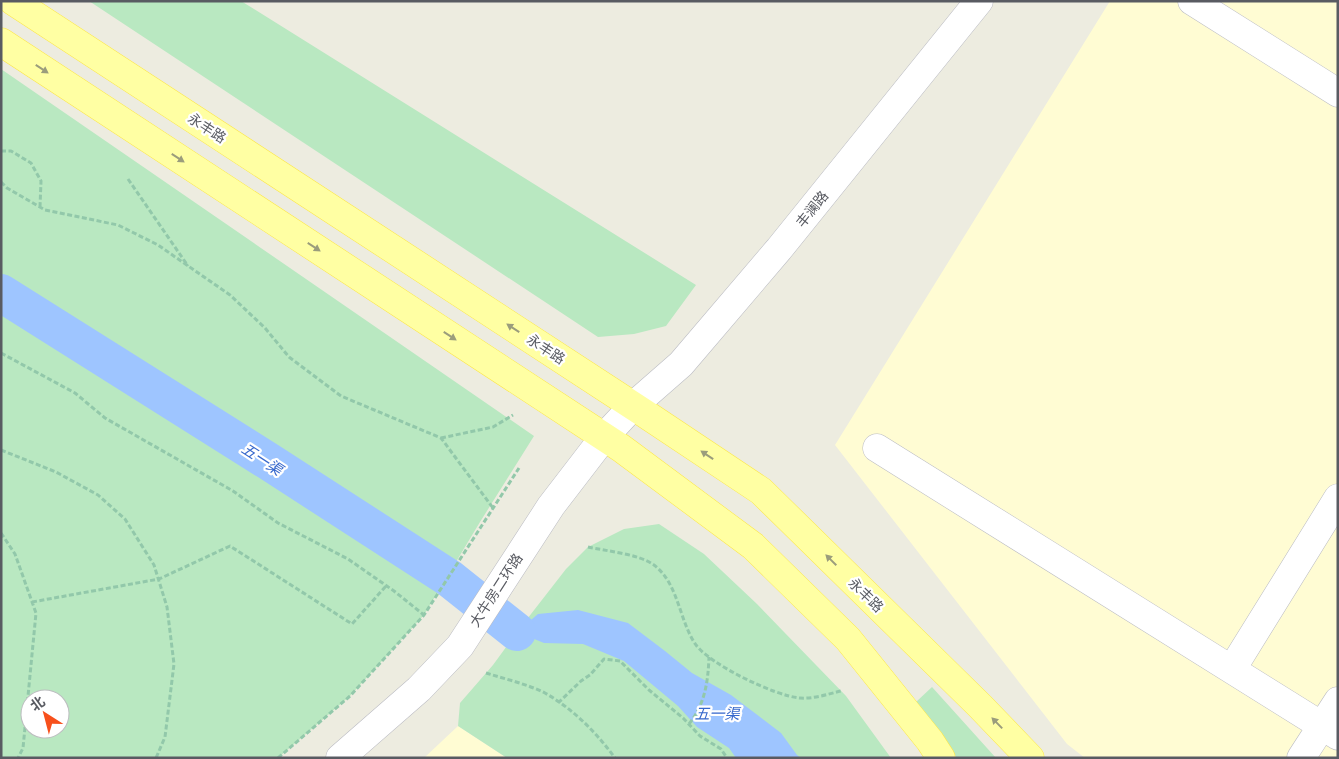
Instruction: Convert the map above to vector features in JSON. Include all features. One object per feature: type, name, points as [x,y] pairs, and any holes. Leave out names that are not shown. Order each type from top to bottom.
[{"type":"main road","name":"永丰路","points":[[13,1],[761,491],[980,706],[1030,758]]},
{"type":"main road","points":[[1,42],[604,436],[753,546],[848,639],[930,741],[941,758]]},
{"type":"street","name":"丰澜路","points":[[633,406],[681,364],[779,249],[979,1]]},
{"type":"street","points":[[1192,1],[1338,93]]},
{"type":"street","name":"大牛房二环路","points":[[340,758],[419,689],[460,646],[551,506],[604,436],[633,406]]},
{"type":"street","points":[[878,448],[1330,731]]},
{"type":"street","points":[[1232,669],[1338,498]]},
{"type":"street","points":[[1301,758],[1330,731],[1338,701]]},
{"type":"path","points":[[1,151],[11,151],[31,163],[42,181],[40,207]]},
{"type":"path","points":[[128,179],[190,268]]},
{"type":"path","points":[[1,182],[7,188],[45,210],[118,225],[158,245],[230,295],[265,328],[289,357],[340,396],[441,438],[493,508]]},
{"type":"path","points":[[1,353],[75,393],[105,418],[233,491],[278,523],[348,560],[424,615]]},
{"type":"path","points":[[441,438],[493,428],[513,415]]},
{"type":"path","points":[[1,450],[56,472],[98,494],[125,519],[154,564],[167,607],[174,664],[165,737],[156,758]]},
{"type":"path","points":[[278,758],[350,696],[424,615],[519,468]]},
{"type":"path","points":[[1,533],[14,554],[36,613],[22,748],[18,758]]},
{"type":"path","points":[[32,602],[159,579],[230,546],[352,624],[386,586]]},
{"type":"path","points":[[588,547],[628,554],[653,564],[666,579],[681,608],[696,645],[728,671],[799,698],[841,692]]},
{"type":"path","points":[[689,724],[696,715],[703,699],[709,657]]},
{"type":"path","points":[[558,703],[590,675],[604,659],[620,661],[649,690],[671,706],[700,736],[721,749],[727,758]]},
{"type":"path","points":[[486,673],[544,693],[574,713],[598,735],[615,758]]},
{"type":"shaded area","points":[[1110,1],[1338,1],[1338,758],[1085,758],[1067,744],[835,445]]},
{"type":"shaded area","points":[[458,726],[507,758],[424,758]]},
{"type":"green space","points":[[89,1],[241,1],[696,285],[666,326],[634,334],[598,337]]},
{"type":"green space","points":[[1,69],[534,436],[424,615],[350,696],[278,758],[1,758]]},
{"type":"green space","points":[[659,524],[704,554],[757,604],[846,696],[891,758],[507,758],[458,726],[460,703],[493,665],[566,569],[588,547],[624,529]]},
{"type":"green space","points":[[932,687],[996,758],[957,758],[916,702]]},
{"type":"water","name":"五一渠","points":[[578,610],[628,623],[692,673],[731,695],[781,733],[801,758],[736,758],[729,748],[697,727],[678,706],[624,661],[583,644],[544,643],[517,632],[538,614]]},
{"type":"waterway","name":"五一渠","points":[[1,293],[268,461],[449,578],[517,632]]}]
